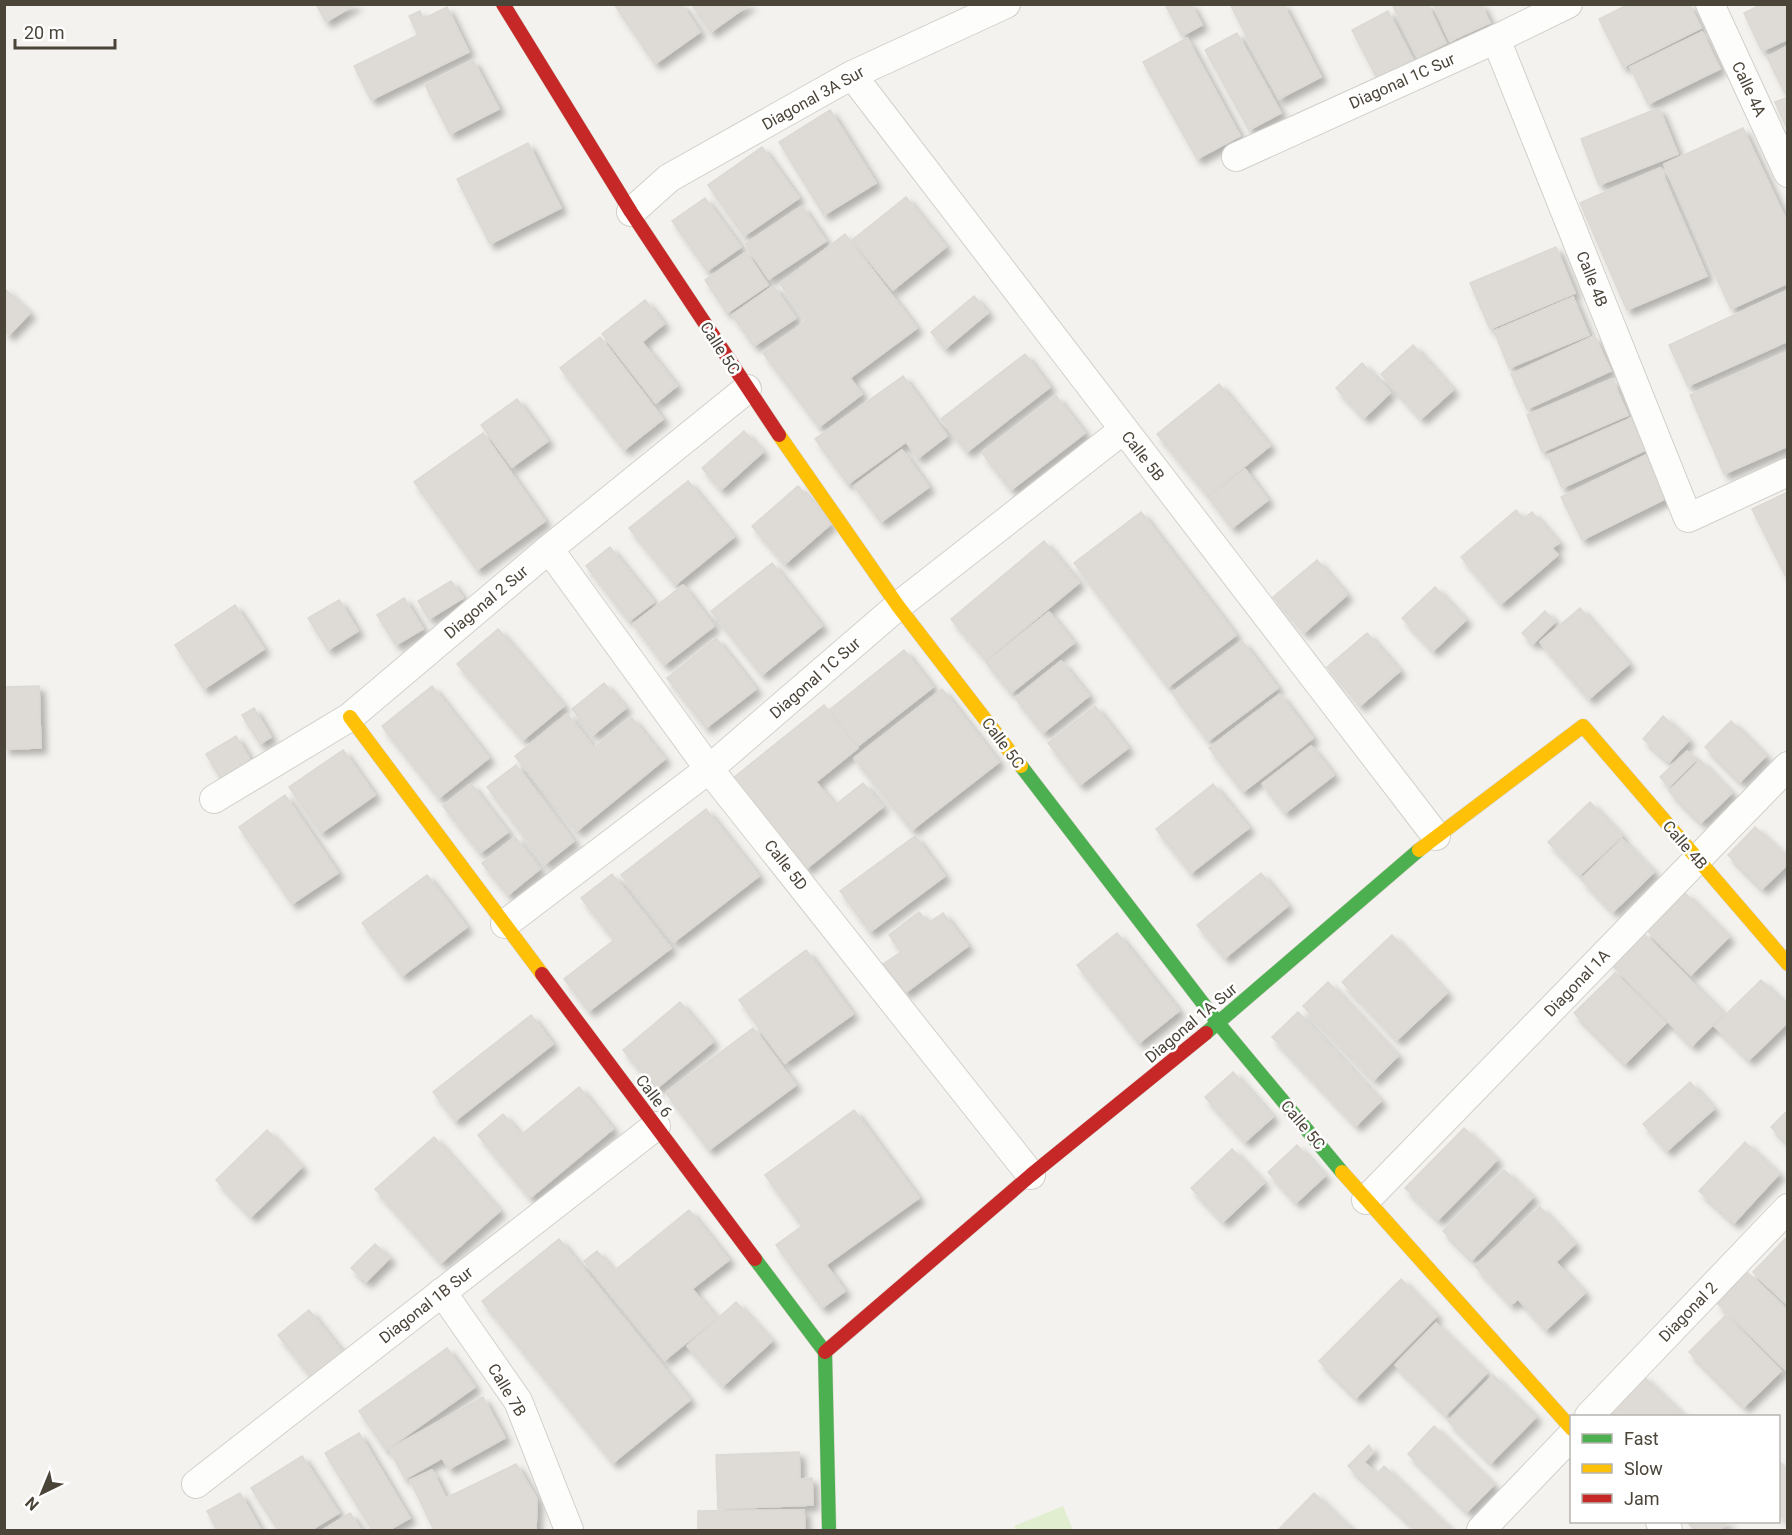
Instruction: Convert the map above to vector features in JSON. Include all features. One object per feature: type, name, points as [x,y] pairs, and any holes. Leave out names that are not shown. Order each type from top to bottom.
[{"type":"street","name":"Calle 5C","points":[[503,4],[631,212],[747,389],[898,606],[1218,1023],[1366,1200],[1570,1427]]},
{"type":"street","name":"Diagonal 3A Sur","points":[[631,212],[669,178],[852,75],[1006,4]]},
{"type":"street","name":"Diagonal 1C Sur","points":[[1236,157],[1568,4]]},
{"type":"street","name":"Calle 4A","points":[[1710,4],[1788,173]]},
{"type":"street","name":"Calle 4B","points":[[1496,39],[1688,519],[1788,472]]},
{"type":"street","name":"Calle 5B","points":[[852,75],[1436,836]]},
{"type":"street","name":"Diagonal 2 Sur","points":[[214,799],[350,717],[549,549],[747,389]]},
{"type":"street","name":"Diagonal 1C Sur","points":[[505,924],[710,769],[898,606],[1123,430]]},
{"type":"street","name":"Calle 5D","points":[[549,549],[710,769],[1032,1175]]},
{"type":"street","name":"Calle 6","points":[[350,717],[825,1352]]},
{"type":"street","name":"Calle 4B","points":[[1583,726],[1788,964]]},
{"type":"street","name":"Diagonal 1A Sur","points":[[825,1352],[1032,1175],[1218,1023],[1436,836],[1583,726]]},
{"type":"street","name":"Diagonal 1A","points":[[1366,1200],[1788,766]]},
{"type":"street","name":"Diagonal 1B Sur","points":[[196,1484],[656,1126]]},
{"type":"street","name":"Diagonal 2","points":[[1590,1415],[1788,1208]]},
{"type":"street","name":"Calle 7B","points":[[442,1292],[518,1401],[569,1530]]},
{"type":"street","points":[[825,1352],[829,1530]]},
{"type":"street","points":[[1480,1530],[1570,1437]]},
{"type":"green space","points":[[1063,1506],[1073,1530],[1016,1530],[1014,1526]]},
{"type":"building","points":[[316,4],[356,4],[326,22]]},
{"type":"building","points":[[614,4],[681,4],[700,32],[655,64]]},
{"type":"building","points":[[691,4],[750,4],[711,32]]},
{"type":"building","points":[[1165,4],[1191,4],[1202,25],[1182,36]]},
{"type":"building","points":[[1230,4],[1283,4],[1321,77],[1279,99]]},
{"type":"building","points":[[1392,4],[1427,4],[1446,43],[1418,57]]},
{"type":"building","points":[[1433,4],[1481,4],[1490,23],[1450,41]]},
{"type":"building","points":[[1629,4],[1689,4],[1701,28],[1623,67],[1599,19]]},
{"type":"building","points":[[1762,4],[1788,4],[1788,39],[1762,51],[1744,13]]},
{"type":"building","points":[[447,7],[469,52],[371,100],[354,66],[418,35],[409,16],[420,11],[423,19]]},
{"type":"building","points":[[1388,11],[1415,64],[1379,82],[1352,30]]},
{"type":"building","points":[[1702,32],[1720,69],[1648,104],[1630,67]]},
{"type":"building","points":[[1237,33],[1281,113],[1249,130],[1205,50]]},
{"type":"building","points":[[1187,38],[1240,136],[1197,159],[1143,62]]},
{"type":"building","points":[[1788,46],[1788,95],[1786,95],[1767,57]]},
{"type":"building","points":[[473,60],[499,109],[450,134],[425,85]]},
{"type":"building","points":[[1788,97],[1788,131],[1775,102]]},
{"type":"building","points":[[1659,108],[1678,154],[1599,185],[1581,139]]},
{"type":"building","points":[[830,110],[876,183],[824,215],[779,142]]},
{"type":"building","points":[[1743,128],[1788,224],[1788,283],[1731,309],[1664,164]]},
{"type":"building","points":[[528,143],[561,208],[490,244],[457,179]]},
{"type":"building","points":[[762,147],[799,198],[744,236],[708,185]]},
{"type":"building","points":[[1660,168],[1707,276],[1627,310],[1580,203]]},
{"type":"building","points":[[906,197],[946,247],[893,290],[852,240]]},
{"type":"building","points":[[705,198],[741,247],[707,271],[672,221]]},
{"type":"building","points":[[802,206],[826,241],[769,279],[745,244]]},
{"type":"building","points":[[845,234],[917,328],[850,378],[862,394],[819,427],[763,353],[807,320],[780,284]]},
{"type":"building","points":[[1556,247],[1575,293],[1490,329],[1470,283]]},
{"type":"building","points":[[746,252],[768,285],[727,313],[705,280]]},
{"type":"building","points":[[773,286],[796,318],[754,346],[732,315]]},
{"type":"building","points":[[4,288],[30,313],[9,335],[4,331]]},
{"type":"building","points":[[1788,290],[1788,341],[1688,386],[1669,345]]},
{"type":"building","points":[[974,296],[988,313],[945,349],[931,332]]},
{"type":"building","points":[[1573,297],[1589,335],[1509,368],[1494,331]]},
{"type":"building","points":[[645,300],[664,324],[642,342],[677,386],[656,403],[602,334]]},
{"type":"building","points":[[1594,336],[1611,371],[1527,409],[1511,374]]},
{"type":"building","points":[[600,337],[663,419],[624,450],[560,368]]},
{"type":"building","points":[[1413,345],[1453,390],[1421,419],[1381,374]]},
{"type":"building","points":[[1788,352],[1788,446],[1724,474],[1690,395]]},
{"type":"building","points":[[1025,354],[1050,387],[967,452],[941,419]]},
{"type":"building","points":[[1362,363],[1390,393],[1364,418],[1336,388]]},
{"type":"building","points":[[903,376],[947,436],[918,458],[906,442],[848,484],[815,439]]},
{"type":"building","points":[[1612,379],[1628,415],[1542,452],[1527,415]]},
{"type":"building","points":[[1219,384],[1270,446],[1208,496],[1157,434]]},
{"type":"building","points":[[1056,396],[1085,433],[1011,490],[982,453]]},
{"type":"building","points":[[517,399],[548,441],[512,467],[481,425]]},
{"type":"building","points":[[1631,418],[1646,450],[1562,488],[1548,455]]},
{"type":"building","points":[[744,431],[763,452],[721,490],[702,468]]},
{"type":"building","points":[[483,433],[545,521],[477,570],[414,482]]},
{"type":"building","points":[[902,450],[929,487],[881,522],[854,486]]},
{"type":"building","points":[[1648,454],[1669,497],[1582,540],[1561,497]]},
{"type":"building","points":[[1245,469],[1268,500],[1232,528],[1208,497]]},
{"type":"building","points":[[688,481],[734,537],[675,585],[629,528]]},
{"type":"building","points":[[798,486],[831,524],[785,564],[752,526]]},
{"type":"building","points":[[1788,492],[1788,581],[1752,509]]},
{"type":"building","points":[[1516,510],[1523,519],[1532,512],[1559,543],[1552,548],[1558,555],[1501,604],[1461,557]]},
{"type":"building","points":[[1141,512],[1236,635],[1168,687],[1074,563]]},
{"type":"building","points":[[1044,541],[1079,583],[986,660],[951,619]]},
{"type":"building","points":[[610,547],[654,602],[629,621],[586,566]]},
{"type":"building","points":[[1317,560],[1347,595],[1304,633],[1273,597]]},
{"type":"building","points":[[772,563],[822,626],[762,675],[711,611]]},
{"type":"building","points":[[451,581],[463,598],[429,619],[418,601]]},
{"type":"building","points":[[683,585],[714,626],[664,665],[633,624]]},
{"type":"building","points":[[1435,587],[1466,620],[1433,651],[1402,618]]},
{"type":"building","points":[[404,598],[423,629],[396,645],[377,615]]},
{"type":"building","points":[[339,600],[358,631],[328,650],[308,618]]},
{"type":"building","points":[[235,605],[264,649],[204,689],[175,645]]},
{"type":"building","points":[[1580,608],[1629,664],[1589,699],[1540,642]]},
{"type":"building","points":[[1545,611],[1555,622],[1533,644],[1522,633]]},
{"type":"building","points":[[1049,612],[1074,643],[1011,693],[986,662]]},
{"type":"building","points":[[498,629],[564,706],[523,740],[457,664]]},
{"type":"building","points":[[1367,633],[1400,671],[1360,706],[1327,667]]},
{"type":"building","points":[[716,638],[756,689],[706,728],[667,678]]},
{"type":"building","points":[[1242,641],[1278,688],[1208,741],[1172,693]]},
{"type":"building","points":[[904,650],[933,687],[858,746],[829,710]]},
{"type":"building","points":[[1061,661],[1089,696],[1043,733],[1015,698]]},
{"type":"building","points":[[604,683],[626,708],[593,735],[572,709]]},
{"type":"building","points":[[39,686],[41,748],[4,749],[4,687]]},
{"type":"building","points":[[432,686],[489,758],[439,798],[382,726]]},
{"type":"building","points":[[942,689],[999,762],[912,830],[854,758]]},
{"type":"building","points":[[1280,694],[1313,738],[1243,792],[1209,748]]},
{"type":"building","points":[[824,705],[858,748],[816,782],[835,805],[863,783],[883,807],[806,869],[733,778]]},
{"type":"building","points":[[1095,706],[1128,748],[1080,785],[1048,743]]},
{"type":"building","points":[[254,708],[271,737],[260,744],[242,715]]},
{"type":"building","points":[[567,714],[594,748],[631,717],[665,759],[577,831],[515,756]]},
{"type":"building","points":[[1663,716],[1689,740],[1669,762],[1643,739]]},
{"type":"building","points":[[1731,721],[1766,756],[1740,782],[1705,747]]},
{"type":"building","points":[[236,736],[254,766],[224,784],[206,754]]},
{"type":"building","points":[[1311,746],[1334,775],[1285,813],[1262,784]]},
{"type":"building","points":[[343,750],[375,795],[321,833],[289,787]]},
{"type":"building","points":[[1687,751],[1696,760],[1669,787],[1660,777]]},
{"type":"building","points":[[1700,760],[1732,793],[1701,823],[1669,791]]},
{"type":"building","points":[[516,765],[574,841],[545,864],[487,787]]},
{"type":"building","points":[[471,784],[508,832],[480,853],[443,806]]},
{"type":"building","points":[[1213,784],[1249,828],[1191,873],[1156,829]]},
{"type":"building","points":[[285,795],[338,873],[292,904],[239,827]]},
{"type":"building","points":[[1590,802],[1622,836],[1580,875],[1548,842]]},
{"type":"building","points":[[706,809],[759,876],[674,942],[621,875]]},
{"type":"building","points":[[1755,827],[1788,858],[1788,864],[1762,889],[1728,855]]},
{"type":"building","points":[[915,836],[945,876],[870,932],[840,891]]},
{"type":"building","points":[[515,837],[540,869],[508,895],[482,863]]},
{"type":"building","points":[[1622,839],[1654,872],[1613,912],[1581,879]]},
{"type":"building","points":[[1261,873],[1288,906],[1225,958],[1197,925]]},
{"type":"building","points":[[612,874],[671,948],[589,1011],[564,979],[614,940],[581,898]]},
{"type":"building","points":[[427,875],[467,927],[402,976],[362,923]]},
{"type":"building","points":[[1685,893],[1729,937],[1691,975],[1647,930]]},
{"type":"building","points":[[919,912],[928,923],[943,913],[968,946],[905,993],[883,964],[901,952],[889,935]]},
{"type":"building","points":[[1117,933],[1179,1011],[1139,1043],[1077,965]]},
{"type":"building","points":[[1643,933],[1724,1014],[1692,1046],[1611,964]]},
{"type":"building","points":[[1392,935],[1447,993],[1397,1040],[1342,982]]},
{"type":"building","points":[[806,950],[853,1014],[785,1063],[739,1000]]},
{"type":"building","points":[[1615,973],[1666,1023],[1625,1064],[1574,1013]]},
{"type":"building","points":[[1761,980],[1788,1007],[1788,1022],[1749,1060],[1714,1026]]},
{"type":"building","points":[[1328,982],[1398,1056],[1374,1080],[1303,1006]]},
{"type":"building","points":[[680,1002],[713,1042],[656,1089],[623,1050]]},
{"type":"building","points":[[1298,1012],[1381,1101],[1356,1126],[1272,1037]]},
{"type":"building","points":[[531,1015],[553,1044],[455,1121],[433,1092]]},
{"type":"building","points":[[753,1028],[796,1085],[709,1150],[666,1093]]},
{"type":"building","points":[[1233,1072],[1273,1117],[1245,1142],[1205,1097]]},
{"type":"building","points":[[1690,1082],[1714,1109],[1667,1151],[1643,1124]]},
{"type":"building","points":[[579,1087],[613,1129],[530,1198],[478,1135],[503,1114],[521,1135]]},
{"type":"building","points":[[854,1110],[919,1198],[826,1265],[845,1291],[822,1308],[776,1245],[802,1226],[765,1175]]},
{"type":"building","points":[[1788,1110],[1788,1144],[1771,1127]]},
{"type":"building","points":[[1464,1128],[1497,1160],[1438,1220],[1405,1188]]},
{"type":"building","points":[[267,1130],[302,1167],[251,1217],[216,1180]]},
{"type":"building","points":[[434,1137],[500,1211],[441,1263],[375,1189]]},
{"type":"building","points":[[1745,1142],[1779,1174],[1734,1223],[1699,1191]]},
{"type":"building","points":[[1297,1145],[1325,1176],[1296,1203],[1268,1172]]},
{"type":"building","points":[[1232,1149],[1264,1183],[1223,1222],[1191,1188]]},
{"type":"building","points":[[1504,1170],[1533,1197],[1472,1260],[1443,1231]]},
{"type":"building","points":[[1540,1207],[1575,1244],[1556,1262],[1585,1293],[1546,1330],[1518,1299],[1511,1305],[1475,1266]]},
{"type":"building","points":[[689,1210],[729,1260],[692,1289],[717,1318],[665,1360],[584,1261],[597,1251],[614,1271]]},
{"type":"building","points":[[1786,1238],[1788,1239],[1788,1305],[1753,1272]]},
{"type":"building","points":[[559,1239],[690,1400],[613,1463],[482,1301]]},
{"type":"building","points":[[375,1244],[390,1258],[366,1282],[351,1268]]},
{"type":"building","points":[[1747,1272],[1788,1311],[1788,1372],[1717,1303]]},
{"type":"building","points":[[1401,1279],[1437,1316],[1356,1398],[1319,1361]]},
{"type":"building","points":[[736,1302],[772,1341],[723,1386],[687,1346]]},
{"type":"building","points":[[309,1310],[343,1353],[312,1378],[278,1335]]},
{"type":"building","points":[[1726,1315],[1781,1371],[1744,1407],[1689,1352]]},
{"type":"building","points":[[1436,1323],[1487,1373],[1446,1415],[1395,1365]]},
{"type":"building","points":[[447,1348],[475,1387],[386,1450],[359,1411]]},
{"type":"building","points":[[1493,1375],[1536,1417],[1491,1463],[1448,1421]]},
{"type":"building","points":[[1643,1376],[1683,1415],[1608,1415]]},
{"type":"building","points":[[483,1397],[505,1438],[449,1469],[442,1458],[405,1479],[389,1449]]},
{"type":"building","points":[[1434,1426],[1494,1485],[1467,1512],[1408,1454]]},
{"type":"building","points":[[359,1433],[410,1518],[389,1530],[372,1530],[325,1453]]},
{"type":"building","points":[[1369,1445],[1373,1452],[1364,1462],[1377,1474],[1384,1466],[1451,1530],[1417,1530],[1348,1466]]},
{"type":"building","points":[[799,1452],[800,1479],[812,1478],[813,1505],[718,1509],[716,1455]]},
{"type":"building","points":[[302,1456],[339,1513],[311,1530],[278,1530],[251,1488]]},
{"type":"building","points":[[1780,1462],[1788,1470],[1788,1523],[1780,1515]]},
{"type":"building","points":[[516,1464],[537,1499],[536,1530],[434,1530],[410,1480],[432,1470],[446,1498]]},
{"type":"building","points":[[240,1493],[261,1530],[217,1530],[207,1511]]},
{"type":"building","points":[[1314,1493],[1352,1530],[1279,1529]]},
{"type":"building","points":[[804,1510],[805,1530],[698,1530],[698,1511]]},
{"type":"building","points":[[350,1513],[361,1530],[323,1530]]},
{"type":"building","points":[[1688,1523],[1728,1523],[1719,1530],[1695,1530]]},
{"type":"traffic: fast","points":[[1021,766],[1218,1023],[1342,1172]]},
{"type":"traffic: fast","points":[[1206,1033],[1419,850]]},
{"type":"traffic: fast","points":[[755,1259],[825,1352],[829,1530]]},
{"type":"traffic: slow","points":[[779,435],[898,606],[1021,766]]},
{"type":"traffic: slow","points":[[350,717],[542,974]]},
{"type":"traffic: slow","points":[[1419,850],[1583,726],[1788,964]]},
{"type":"traffic: slow","points":[[1342,1172],[1570,1427]]},
{"type":"traffic: jam","points":[[503,4],[631,212],[779,435]]},
{"type":"traffic: jam","points":[[542,974],[755,1259]]},
{"type":"traffic: jam","points":[[825,1352],[1031,1175],[1206,1033]]}]
